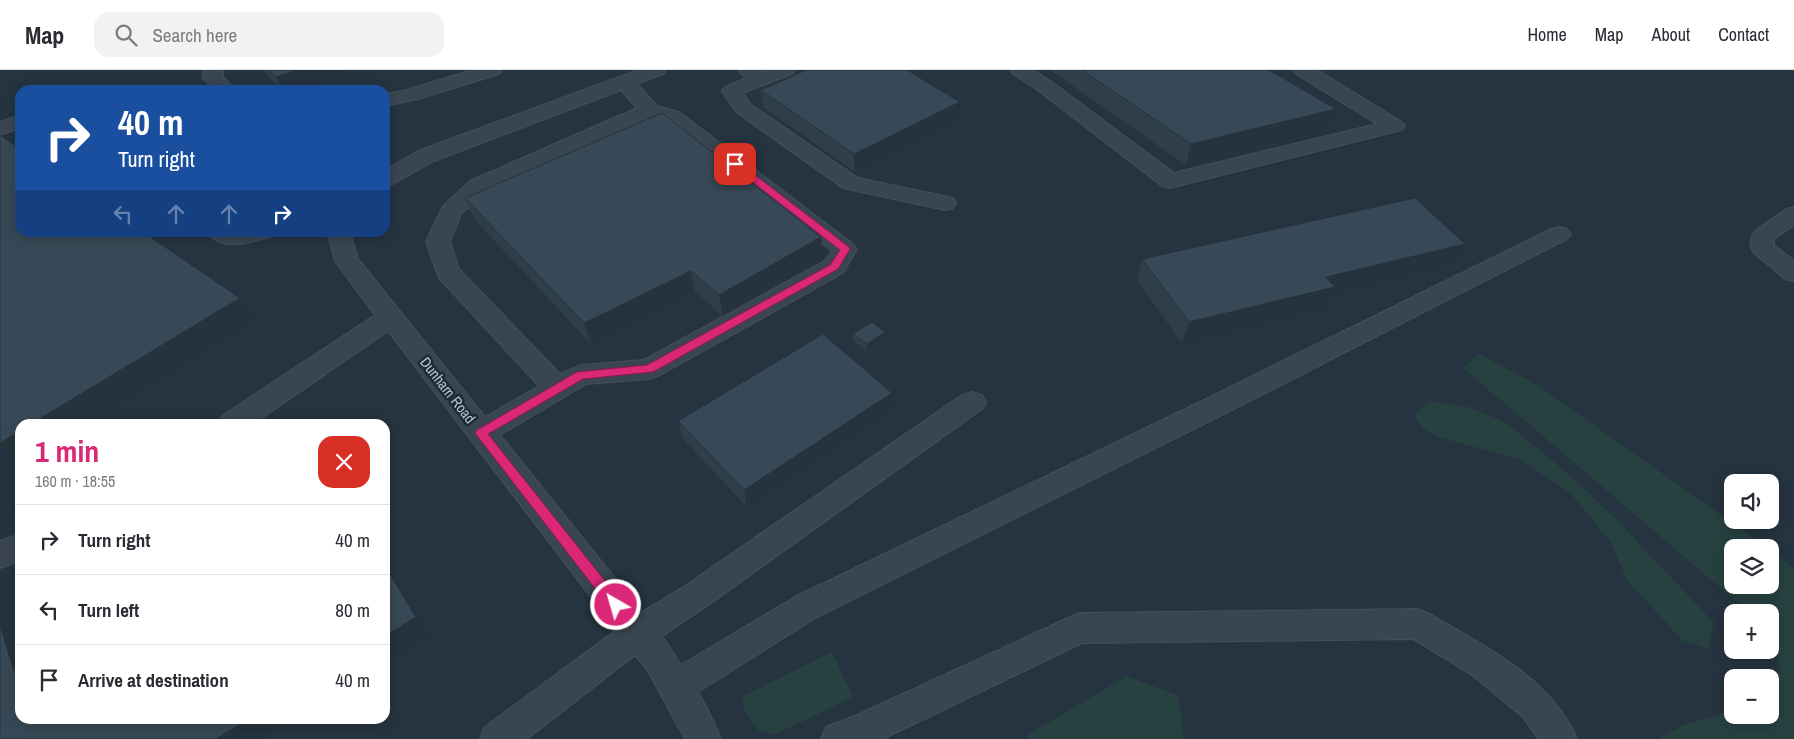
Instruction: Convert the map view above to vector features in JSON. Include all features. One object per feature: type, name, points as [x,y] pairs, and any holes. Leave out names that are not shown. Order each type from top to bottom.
[{"type":"street","points":[[213,70],[213,78],[220,85]]},
{"type":"street","points":[[390,99],[412,95],[492,70]]},
{"type":"street","points":[[390,176],[426,156],[656,70]]},
{"type":"street","points":[[785,70],[754,75],[732,91],[742,108],[851,183],[945,203]]},
{"type":"street","points":[[1020,70],[1042,84],[1170,181],[1395,126],[1303,70]]},
{"type":"street","points":[[481,433],[581,375],[649,369],[834,267],[845,249],[672,116],[650,110],[624,82]]},
{"type":"street","points":[[557,388],[448,272],[438,242],[451,211],[478,186],[515,168],[650,110]]},
{"type":"street","points":[[0,129],[15,123]]},
{"type":"street","points":[[1794,214],[1763,236],[1762,248],[1794,273]]},
{"type":"street","points":[[676,687],[806,607],[1559,234]]},
{"type":"street","name":"Dunham Road","points":[[340,237],[347,261],[660,660],[696,722],[703,739]]},
{"type":"street","points":[[239,419],[357,338],[391,318]]},
{"type":"street","points":[[498,739],[638,633],[696,596],[972,402]]},
{"type":"street","points":[[0,555],[15,549]]},
{"type":"street","points":[[839,739],[864,730],[1079,628],[1418,624],[1484,664],[1536,706],[1559,739]]},
{"type":"green space","points":[[1479,354],[1536,384],[1724,517],[1724,529],[1741,529],[1755,539],[1724,539],[1724,591],[1463,368]]},
{"type":"green space","points":[[1430,401],[1468,407],[1505,422],[1570,475],[1619,522],[1713,622],[1708,649],[1682,640],[1627,580],[1610,541],[1571,494],[1522,460],[1438,437],[1423,429],[1414,416],[1419,409]]},
{"type":"green space","points":[[1779,557],[1794,568],[1794,739],[1657,739],[1684,725],[1724,712],[1724,724],[1779,724],[1779,604],[1740,604],[1728,594],[1779,594]]},
{"type":"green space","points":[[832,652],[853,697],[774,735],[759,731],[745,711],[741,697]]},
{"type":"green space","points":[[1127,676],[1179,696],[1183,739],[1028,739],[1027,735]]},
{"type":"building","points":[[269,70],[296,70],[276,77]]},
{"type":"building","points":[[806,70],[907,70],[960,102],[854,154],[761,90]]},
{"type":"building","points":[[1082,70],[1269,70],[1336,109],[1191,144]]},
{"type":"building","points":[[662,113],[821,237],[719,295],[691,271],[584,323],[465,198]]},
{"type":"building","points":[[0,135],[15,146],[15,237],[150,237],[240,298],[39,419],[15,419],[15,434],[0,443]]},
{"type":"building","points":[[1415,198],[1465,244],[1326,277],[1335,287],[1189,322],[1142,259]]},
{"type":"building","points":[[872,322],[885,332],[867,344],[853,334]]},
{"type":"building","points":[[823,334],[892,393],[744,490],[678,421]]},
{"type":"building","points":[[390,574],[416,617],[390,633]]},
{"type":"building","points":[[0,625],[15,670],[15,724],[241,724],[216,739],[0,739]]},
{"type":"route","points":[[616,605],[481,433],[581,375],[649,369],[834,267],[845,249],[735,164]]}]
